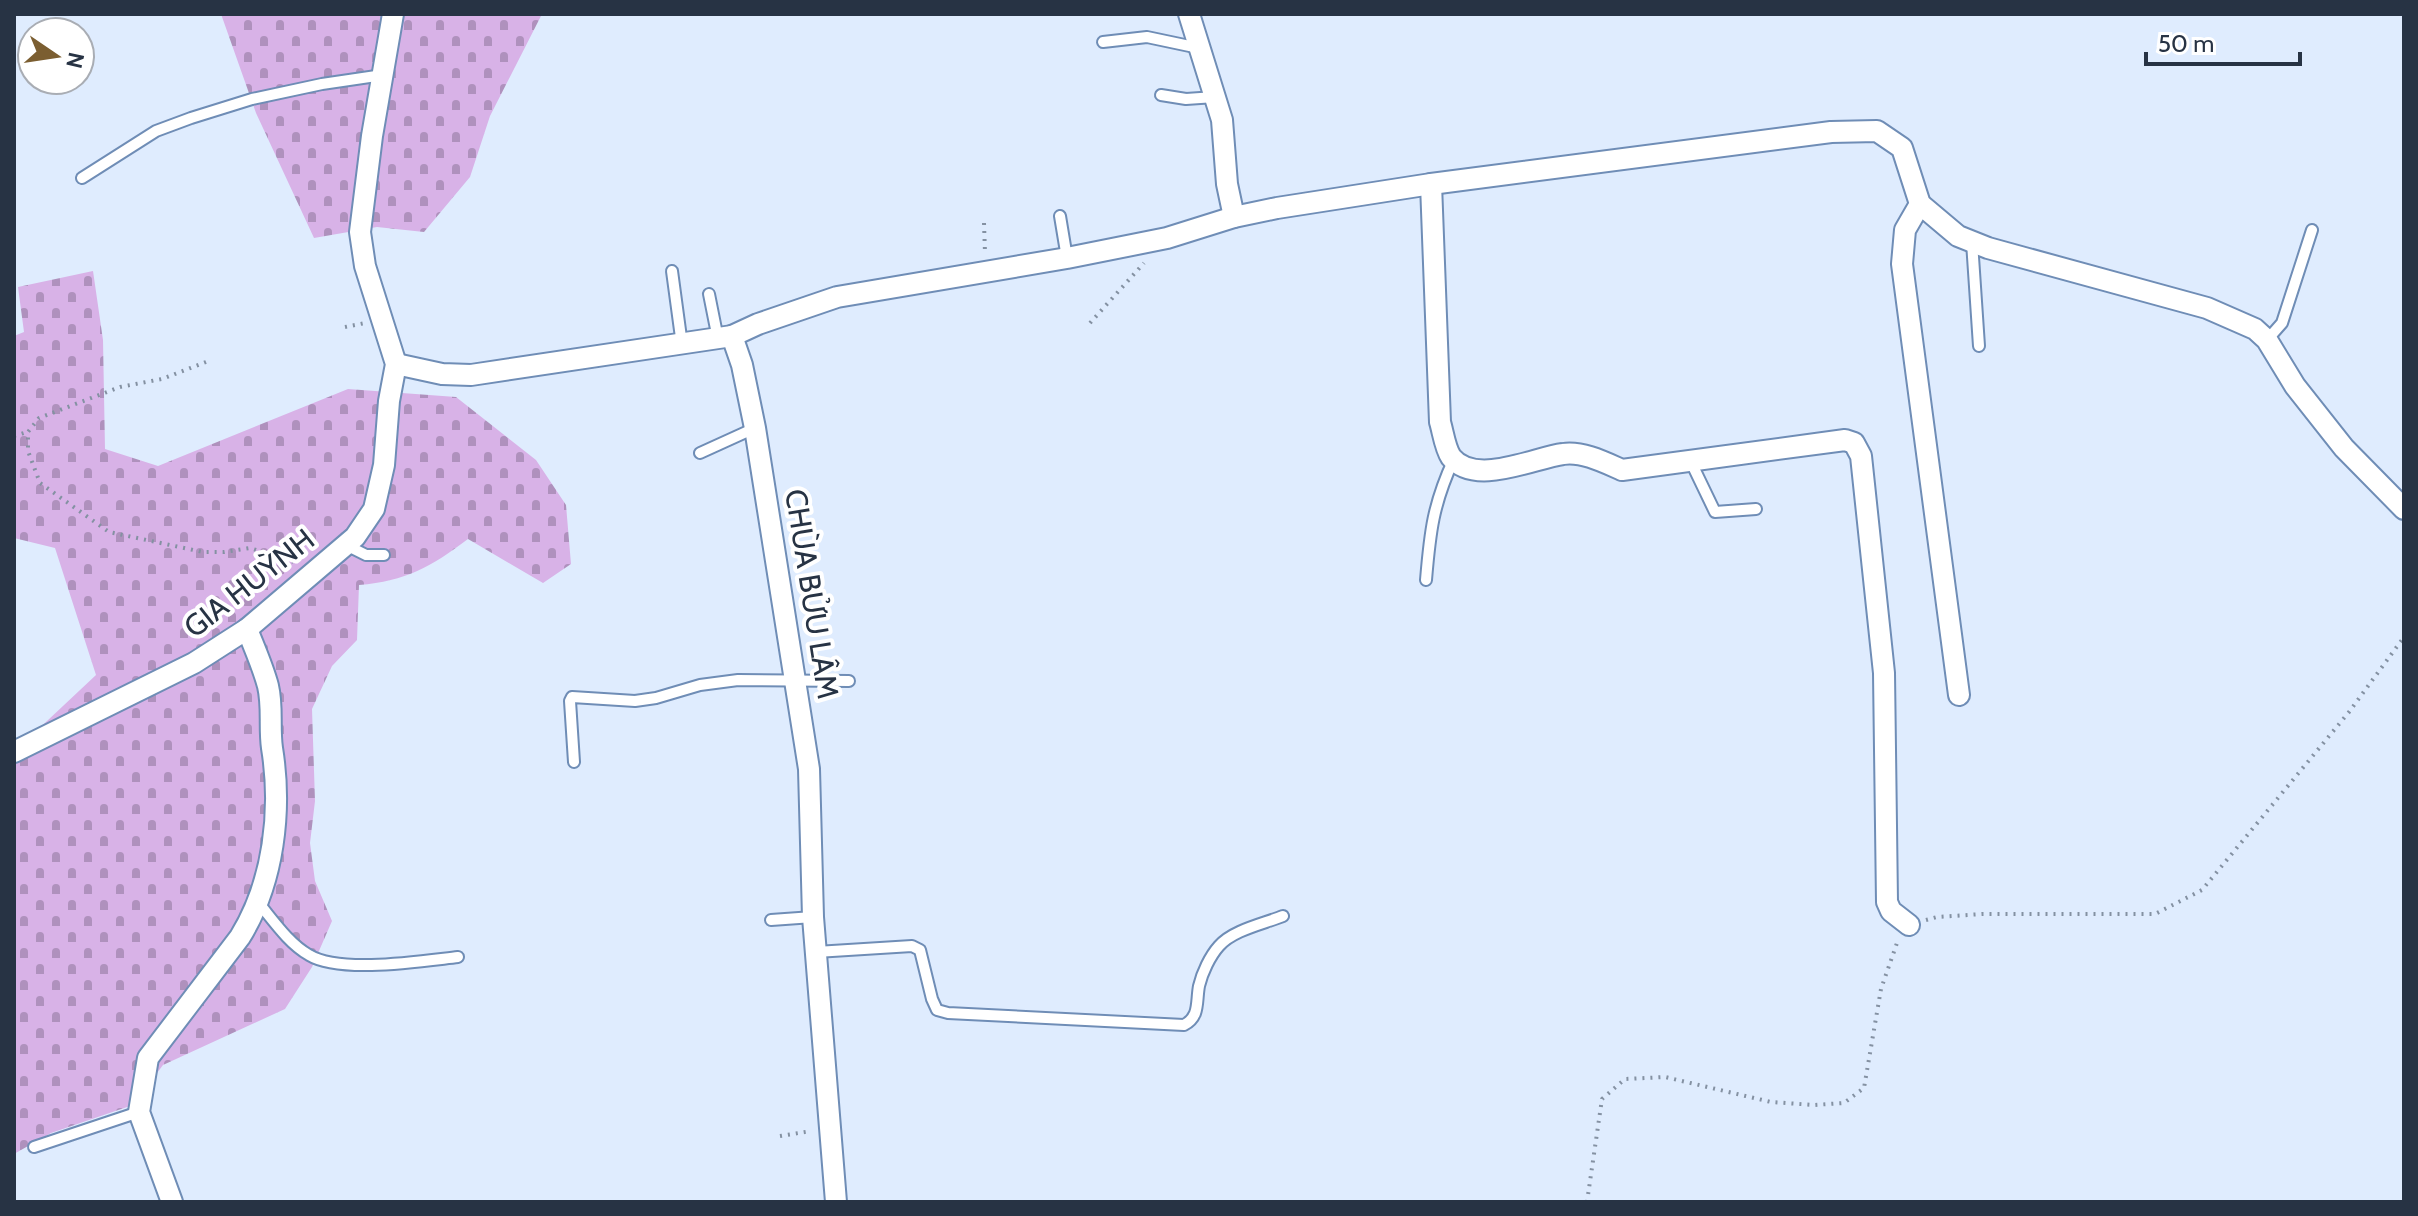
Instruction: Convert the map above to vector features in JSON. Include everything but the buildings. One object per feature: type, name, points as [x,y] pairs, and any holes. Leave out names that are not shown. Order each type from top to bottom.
[{"type":"street","points":[[393,14],[360,232],[365,266],[396,364],[442,374],[471,375],[682,345],[725,338],[837,297],[1167,238],[1234,217],[1277,208],[1431,184],[1831,132],[1877,131],[1902,148],[1920,204],[1958,236],[1988,248],[2207,308],[2255,329],[2267,340],[2295,386],[2344,448],[2404,509]]},
{"type":"street","points":[[1189,14],[1222,120],[1227,184],[1234,217]]},
{"type":"street","points":[[1431,184],[1440,422],[1450,456],[1469,469],[1506,469],[1563,453],[1622,470],[1845,440],[1854,443],[1861,456],[1884,673],[1887,902],[1891,911],[1909,925]]},
{"type":"street","points":[[1920,204],[1905,230],[1902,264],[1959,695]]},
{"type":"street","name":"CHÙA BỬU LÂM","points":[[725,338],[742,365],[755,428],[809,769],[813,917],[836,1202]]},
{"type":"street","name":"GIA HUỲNH","points":[[14,752],[194,663],[247,629],[355,537],[374,509],[384,465],[389,401],[396,364]]},
{"type":"street","points":[[172,1202],[139,1112],[148,1058],[251,919],[271,851],[277,779],[268,685],[247,629]]},
{"type":"lane","points":[[1103,42],[1147,37],[1199,48]]},
{"type":"lane","points":[[82,178],[156,131],[191,118],[252,99],[383,75]]},
{"type":"lane","points":[[1161,95],[1186,99],[1215,97]]},
{"type":"lane","points":[[1060,216],[1067,258]]},
{"type":"lane","points":[[2267,340],[2282,323],[2312,230]]},
{"type":"lane","points":[[1972,242],[1979,346]]},
{"type":"lane","points":[[672,271],[682,345]]},
{"type":"lane","points":[[709,294],[725,338]]},
{"type":"lane","points":[[700,453],[755,428]]},
{"type":"lane","points":[[1426,580],[1432,519],[1439,492],[1454,459]]},
{"type":"lane","points":[[1690,460],[1715,512],[1756,509]]},
{"type":"lane","points":[[346,545],[366,555],[384,555]]},
{"type":"lane","points":[[574,762],[572,697],[635,701],[700,685],[738,680],[849,681]]},
{"type":"lane","points":[[257,901],[290,940],[311,957],[338,964],[384,964],[458,957]]},
{"type":"lane","points":[[816,952],[912,946],[920,950],[937,1010],[948,1013],[1184,1025],[1192,1021],[1196,1012],[1200,984],[1219,946],[1228,938],[1283,916]]},
{"type":"lane","points":[[771,920],[813,917]]},
{"type":"lane","points":[[34,1147],[139,1112]]},
{"type":"path","points":[[984,223],[986,272]]},
{"type":"path","points":[[1090,323],[1167,238]]},
{"type":"path","points":[[14,436],[28,432],[39,418],[62,408],[120,387],[162,379],[206,362]]},
{"type":"path","points":[[28,432],[28,451],[40,483],[109,532],[203,552],[250,548],[318,569]]},
{"type":"path","points":[[1587,1202],[1602,1099],[1625,1079],[1665,1077],[1771,1102],[1814,1105],[1844,1103],[1864,1088],[1881,989],[1890,957],[1909,925],[1937,917],[1983,914],[2155,914],[2202,890],[2349,712],[2404,637]]},
{"type":"path","points":[[780,1136],[829,1129]]},
{"type":"green space","points":[[221,14],[542,14],[490,116],[470,177],[424,232],[377,227],[314,238],[256,113]]},
{"type":"green space","points":[[93,271],[103,340],[105,449],[158,466],[348,389],[456,397],[536,460],[566,505],[571,564],[543,583],[468,539],[417,571],[391,580],[359,585],[357,640],[332,666],[312,709],[315,801],[310,843],[315,881],[332,921],[312,967],[285,1009],[163,1065],[133,1105],[51,1133],[14,1154],[14,752],[96,675],[55,548],[14,538],[14,336],[24,332],[18,287]]}]
